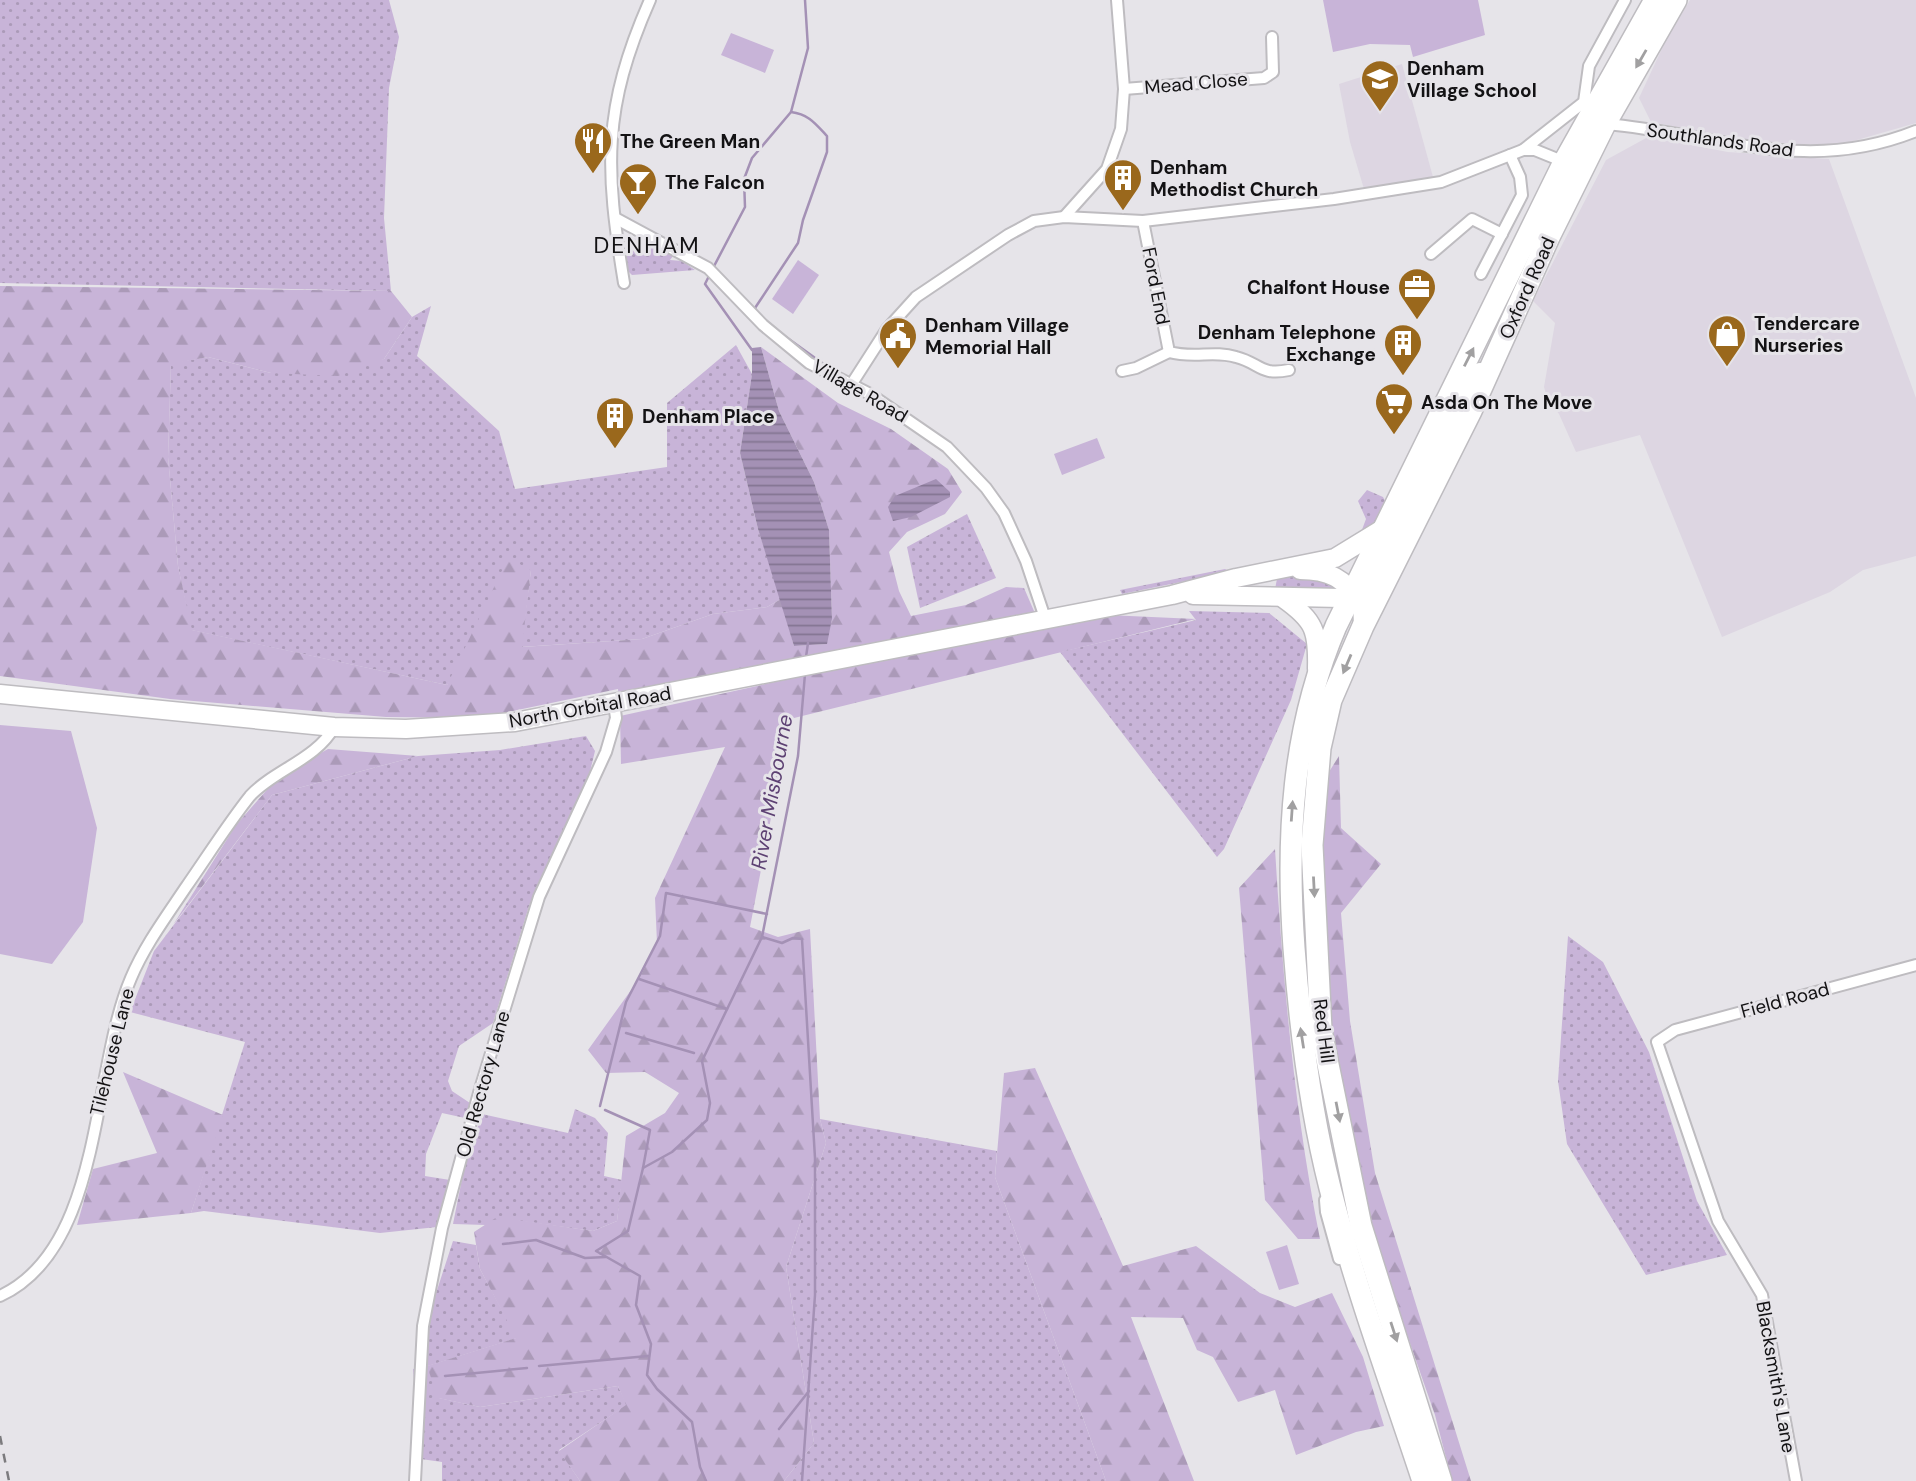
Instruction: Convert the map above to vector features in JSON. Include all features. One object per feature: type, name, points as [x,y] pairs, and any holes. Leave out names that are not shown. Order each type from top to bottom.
[{"type":"highway","name":"Oxford Road","points":[[1353,592],[1564,162],[1655,0]]},
{"type":"highway","name":"Oxford Road","points":[[1385,580],[1450,454],[1605,124],[1676,0]]},
{"type":"highway","name":"Red Hill","points":[[1385,580],[1331,701],[1320,748],[1312,845],[1321,1030],[1361,1226],[1441,1481]]},
{"type":"highway","name":"Red Hill","points":[[1353,592],[1317,669],[1294,775],[1290,842],[1291,911],[1299,1018],[1330,1187],[1423,1481]]},
{"type":"main road","points":[[1353,592],[1371,585],[1460,405],[1511,322]]},
{"type":"main road","name":"North Orbital Road","points":[[0,694],[334,727],[461,727],[515,722],[1172,595],[1236,578],[1335,558],[1356,540],[1384,528]]},
{"type":"main road","points":[[1278,571],[1312,570],[1336,576],[1362,600],[1363,626]]},
{"type":"main road","name":"North Orbital Road","points":[[1172,595],[1341,598],[1353,592]]},
{"type":"main road","points":[[1276,598],[1307,616],[1315,631],[1317,669]]},
{"type":"street","points":[[624,283],[609,160],[611,124],[627,57],[650,0]]},
{"type":"street","points":[[1064,216],[1107,169],[1121,130],[1125,89],[1117,0]]},
{"type":"street","points":[[851,385],[887,329],[916,297],[1007,234],[1023,229],[1026,224],[1064,216],[1143,221],[1334,199],[1441,182],[1523,150],[1584,102],[1590,66],[1625,0]]},
{"type":"street","name":"Mead Close","points":[[1125,89],[1264,78],[1273,72],[1272,37]]},
{"type":"street","points":[[1523,150],[1535,150],[1575,164],[1605,124]]},
{"type":"street","name":"Southlands Road","points":[[1605,124],[1762,149],[1839,152],[1894,140],[1916,131]]},
{"type":"street","points":[[1481,274],[1522,195],[1520,177],[1510,155]]},
{"type":"street","name":"Village Road","points":[[614,218],[712,271],[748,311],[800,356],[828,375],[851,385],[915,423],[947,447],[986,488],[1004,513],[1027,561],[1045,618]]},
{"type":"street","points":[[1431,254],[1472,219],[1502,234]]},
{"type":"street","name":"Ford End","points":[[1143,221],[1169,352]]},
{"type":"street","name":"Ford End","points":[[1122,371],[1136,368],[1169,352],[1189,358],[1214,354],[1238,357],[1259,370],[1274,373],[1289,370]]},
{"type":"street","points":[[1276,598],[1278,571]]},
{"type":"street","points":[[1236,578],[1244,596]]},
{"type":"street","name":"Old Rectory Lane","points":[[415,1481],[423,1326],[442,1228],[480,1089],[539,898],[606,752],[616,718],[614,704]]},
{"type":"street","name":"Tilehouse Lane","points":[[0,1296],[33,1273],[61,1238],[82,1172],[114,1031],[140,959],[250,796],[264,781],[321,745],[334,727]]},
{"type":"street","name":"Field Road","points":[[1657,1042],[1675,1030],[1916,965]]},
{"type":"street","name":"Blacksmith's Lane","points":[[1657,1042],[1718,1221],[1762,1295],[1796,1481]]},
{"type":"street","name":"Red Hill","points":[[1330,1187],[1325,1201],[1328,1222],[1412,1481]]},
{"type":"shaded area","points":[[1690,0],[1916,0],[1916,123],[1836,146],[1749,141],[1651,122],[1639,98],[1665,42]]},
{"type":"shaded area","name":"Denham Village School","points":[[1402,64],[1433,177],[1364,189],[1350,142],[1339,84]]},
{"type":"shaded area","name":"Tendercare Nurseries","points":[[1648,137],[1728,152],[1829,159],[1916,398],[1916,556],[1863,570],[1830,592],[1722,637],[1640,435],[1576,452],[1559,414],[1547,398],[1544,387],[1555,323],[1533,301],[1606,160]]},
{"type":"shaded area","points":[[761,347],[779,411],[814,482],[829,530],[832,619],[827,644],[794,646],[758,529],[740,453],[752,374],[752,348]]},
{"type":"shaded area","points":[[936,479],[950,492],[950,497],[911,517],[893,521],[888,507],[895,496]]},
{"type":"green space","points":[[0,0],[389,0],[399,37],[389,88],[384,218],[391,291],[0,283]]},
{"type":"green space","points":[[1323,0],[1478,0],[1485,35],[1413,57],[1410,45],[1370,44],[1333,52]]},
{"type":"green space","points":[[731,33],[774,50],[765,73],[721,55]]},
{"type":"green space","points":[[625,238],[639,239],[673,256],[670,260],[682,261],[695,270],[632,275],[625,268]]},
{"type":"green space","points":[[798,260],[819,275],[793,314],[772,299]]},
{"type":"green space","points":[[0,286],[391,291],[412,317],[384,359],[338,376],[271,373],[208,357],[171,364],[168,457],[178,566],[192,630],[447,685],[508,558],[531,570],[522,647],[642,639],[713,614],[767,607],[781,599],[794,646],[826,644],[832,619],[829,530],[814,482],[779,411],[761,347],[838,403],[891,429],[948,469],[962,492],[945,514],[907,532],[889,552],[899,591],[911,616],[966,605],[1006,587],[1024,588],[1034,611],[1054,612],[619,702],[618,689],[479,718],[386,717],[170,699],[0,676]]},
{"type":"green space","points":[[431,306],[417,356],[499,431],[515,489],[667,467],[667,403],[736,345],[752,374],[740,453],[758,529],[781,599],[767,607],[713,614],[642,639],[521,647],[531,570],[447,685],[191,630],[178,566],[168,457],[171,363],[208,357],[271,373],[384,359],[412,317]]},
{"type":"green space","points":[[1097,438],[1105,458],[1062,475],[1054,454]]},
{"type":"green space","points":[[1367,490],[1383,497],[1385,501],[1376,524],[1360,535],[1366,519],[1358,501]]},
{"type":"green space","points":[[967,514],[996,578],[920,608],[907,547]]},
{"type":"green space","points":[[1225,569],[1230,572],[1122,594],[1120,590]]},
{"type":"green space","points":[[1297,575],[1312,576],[1346,589],[1329,592],[1275,589],[1277,579]]},
{"type":"green space","points":[[1189,611],[1269,613],[1307,644],[1291,700],[1224,849],[1217,857],[1060,652],[1196,620]]},
{"type":"green space","points":[[1085,614],[1196,619],[790,719],[750,927],[778,937],[810,929],[820,1119],[826,1143],[786,1267],[814,1443],[784,1481],[580,1481],[559,1451],[626,1405],[618,1386],[480,1407],[438,1398],[427,1366],[516,1338],[480,1269],[474,1232],[497,1217],[593,1231],[617,1221],[626,1136],[665,1113],[679,1093],[645,1072],[606,1073],[588,1050],[639,979],[657,943],[655,898],[725,747],[621,764],[620,716]]},
{"type":"green space","points":[[0,725],[71,731],[97,828],[83,922],[52,964],[0,954]]},
{"type":"green space","points":[[586,736],[595,751],[587,784],[529,906],[493,1023],[459,1046],[448,1081],[452,1091],[470,1103],[465,1118],[442,1113],[426,1154],[425,1176],[450,1180],[437,1227],[380,1233],[204,1211],[191,1213],[245,1042],[130,1012],[154,951],[272,795],[418,756],[500,750]]},
{"type":"green space","points":[[328,749],[418,756],[272,795],[173,925],[236,825],[279,776]]},
{"type":"green space","points":[[1339,756],[1341,828],[1381,864],[1341,913],[1350,1021],[1375,1173],[1471,1481],[1452,1481],[1435,1415],[1381,1260],[1351,1148],[1327,996],[1322,783]]},
{"type":"green space","points":[[1275,849],[1291,1045],[1303,1142],[1320,1239],[1298,1239],[1265,1200],[1239,888]]},
{"type":"green space","points":[[1568,936],[1603,962],[1649,1052],[1697,1201],[1727,1255],[1646,1275],[1567,1144],[1558,1081]]},
{"type":"green space","points":[[1035,1068],[1123,1266],[1196,1246],[1260,1293],[1295,1307],[1332,1293],[1363,1357],[1384,1426],[1356,1432],[1296,1455],[1275,1390],[1238,1402],[1213,1357],[1197,1350],[1183,1318],[1131,1317],[1194,1481],[1106,1481],[995,1177],[1004,1073]]},
{"type":"green space","points":[[123,1072],[223,1115],[191,1213],[77,1225],[93,1169],[157,1153]]},
{"type":"green space","points":[[575,1109],[595,1118],[608,1133],[604,1176],[622,1180],[617,1221],[593,1231],[498,1218],[486,1225],[453,1224],[465,1164],[482,1114],[568,1133]]},
{"type":"green space","points":[[820,1119],[997,1151],[995,1177],[1106,1481],[784,1481],[814,1443],[786,1267],[826,1143]]},
{"type":"green space","points":[[453,1241],[476,1245],[480,1269],[517,1338],[428,1366],[439,1398],[480,1407],[618,1386],[627,1405],[559,1450],[580,1481],[442,1481],[442,1462],[421,1459],[413,1369],[427,1366],[424,1330]]},
{"type":"green space","points":[[1287,1245],[1299,1284],[1279,1290],[1266,1252]]},
{"type":"waterway","name":"River Misbourne","points":[[712,270],[745,207],[744,179],[752,158],[791,112],[808,48],[805,0]]},
{"type":"waterway","points":[[757,313],[755,308],[798,243],[803,220],[827,152],[827,136],[807,117],[791,112]]},
{"type":"waterway","name":"River Misbourne","points":[[709,276],[705,284],[752,350]]},
{"type":"waterway","points":[[786,337],[829,368]]},
{"type":"waterway","name":"River Misbourne","points":[[806,657],[808,643]]},
{"type":"waterway","name":"River Misbourne","points":[[706,1481],[700,1467],[692,1422],[657,1389],[647,1375],[651,1344],[636,1305],[640,1276],[596,1251],[628,1231],[643,1168],[672,1152],[707,1120],[710,1103],[702,1061],[762,937],[798,756],[805,674]]},
{"type":"waterway","points":[[600,1106],[626,1002],[660,936],[666,893],[767,914]]},
{"type":"waterway","points":[[762,937],[782,943],[793,938],[802,939],[815,1158],[815,1295],[802,1481]]},
{"type":"waterway","points":[[639,979],[727,1009]]},
{"type":"waterway","points":[[626,1033],[694,1053]]},
{"type":"waterway","points":[[605,1110],[650,1130],[643,1168]]},
{"type":"waterway","points":[[503,1244],[536,1240],[585,1258],[606,1257]]},
{"type":"waterway","points":[[539,1366],[648,1356]]},
{"type":"waterway","points":[[445,1376],[527,1368]]},
{"type":"waterway","points":[[779,1429],[809,1391]]},
{"type":"railway","points":[[0,1436],[9,1481]]},
{"type":"place","name":"Denham Village School","points":[[1380,113]]},
{"type":"place","name":"The Green Man","points":[[593,175]]},
{"type":"place","name":"Denham Methodist Church","points":[[1123,212]]},
{"type":"place","name":"The Falcon","points":[[638,216]]},
{"type":"place","name":"Chalfont House","points":[[1417,321]]},
{"type":"place","name":"Tendercare Nurseries","points":[[1727,368]]},
{"type":"place","name":"Denham Village Memorial Hall","points":[[898,370]]},
{"type":"place","name":"Denham Telephone Exchange","points":[[1403,377]]},
{"type":"place","name":"Asda On The Move","points":[[1394,436]]},
{"type":"place","name":"Denham Place","points":[[615,450]]},
{"type":"district","name":"DENHAM","points":[[647,245]]}]
